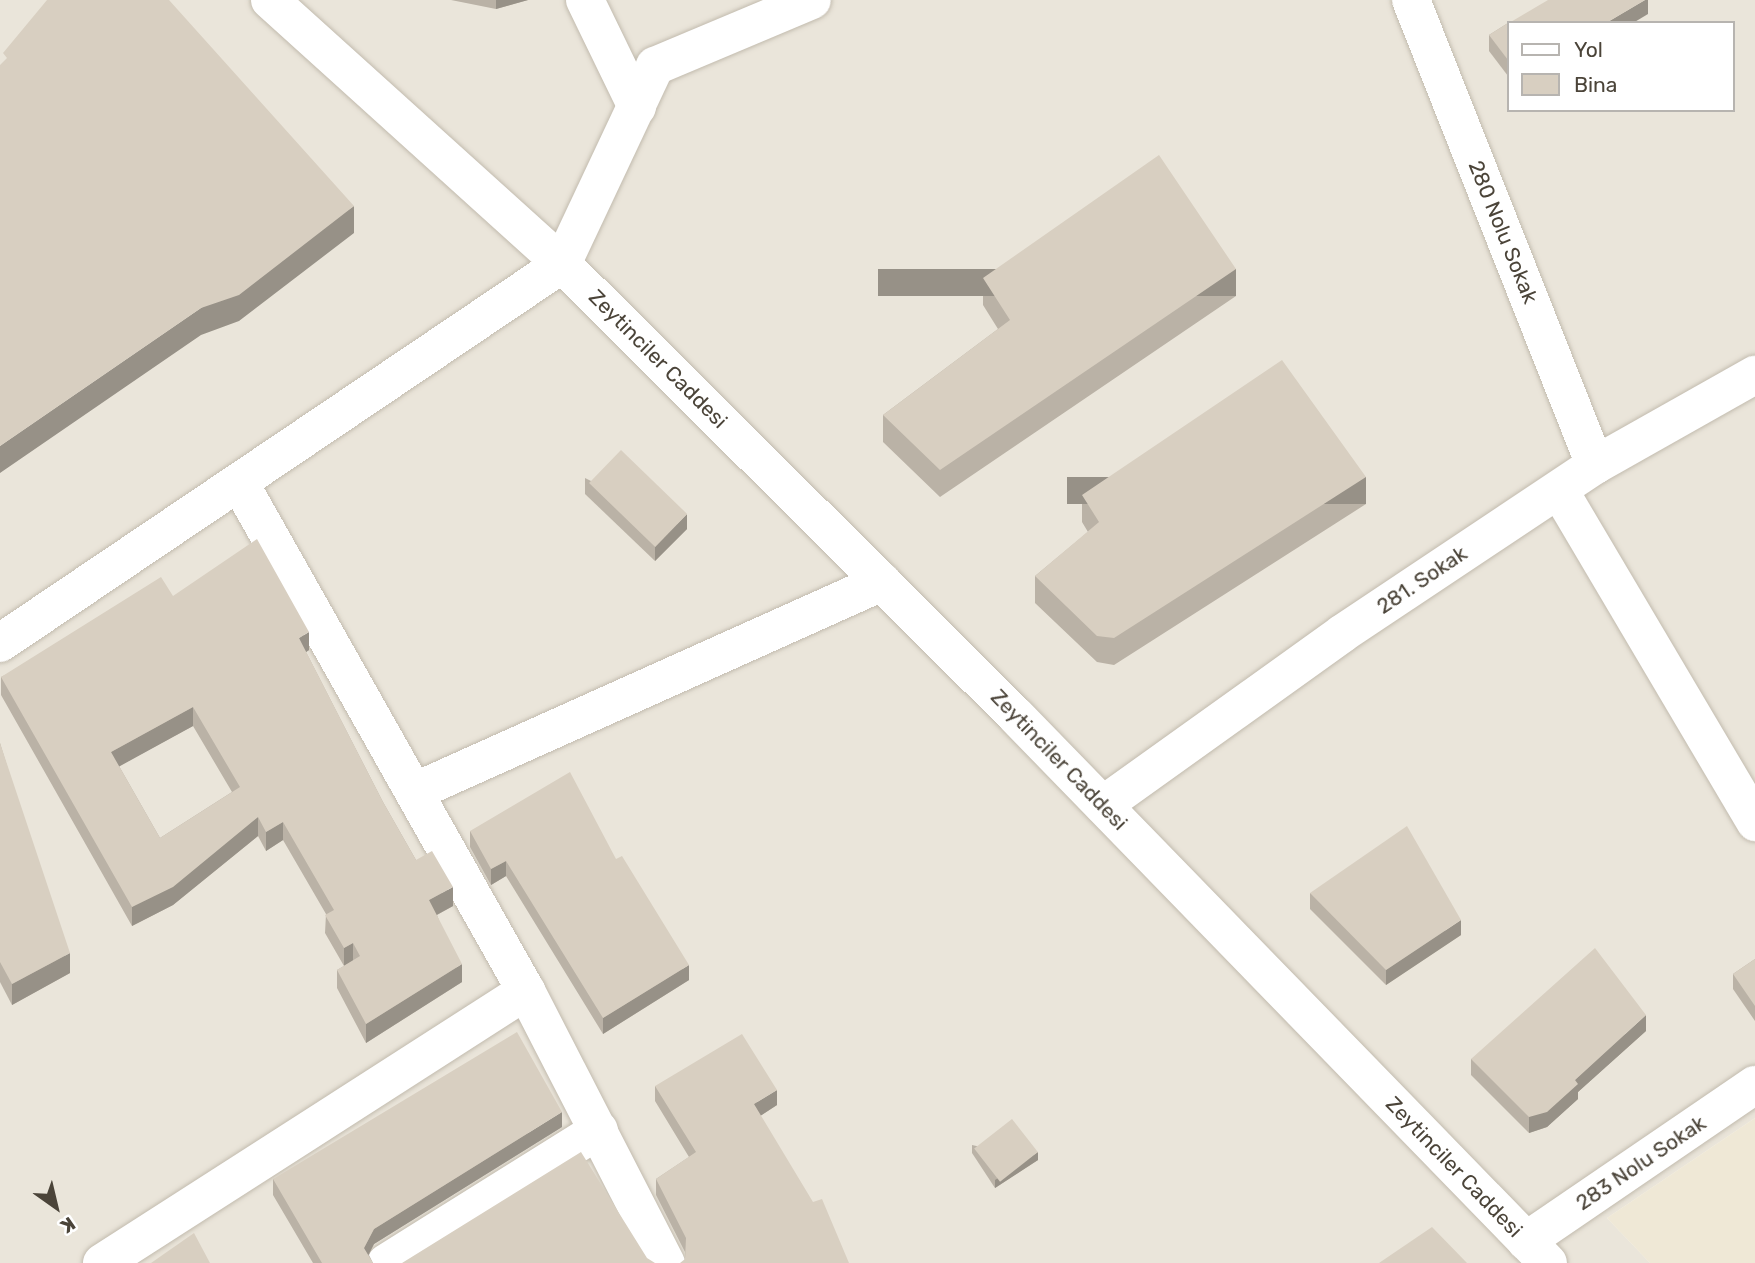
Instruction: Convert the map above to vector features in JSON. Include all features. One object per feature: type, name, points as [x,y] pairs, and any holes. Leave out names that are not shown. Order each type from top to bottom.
[{"type":"street","name":"Zeytinciler Caddesi","points":[[270,0],[562,264],[1103,805],[1537,1252]]},
{"type":"street","points":[[585,0],[637,107]]},
{"type":"street","points":[[0,643],[562,264],[655,66],[812,0]]},
{"type":"street","name":"280 Nolu Sokak","points":[[1411,0],[1595,465]]},
{"type":"street","name":"281. Sokak","points":[[1103,805],[1595,465],[1755,375]]},
{"type":"street","points":[[239,482],[526,991],[666,1263]]},
{"type":"street","points":[[1559,490],[1755,822]]},
{"type":"street","points":[[414,792],[882,582]]},
{"type":"street","points":[[102,1263],[526,991]]},
{"type":"street","name":"283 Nolu Sokak","points":[[1537,1252],[1755,1085]]},
{"type":"street","points":[[386,1263],[598,1130]]},
{"type":"shaded area","points":[[0,0],[1755,0],[1755,1118],[1607,1218],[1650,1263],[0,1263]]},
{"type":"shaded area","points":[[1755,1118],[1755,1263],[1650,1263],[1607,1218]]},
{"type":"building","points":[[47,0],[169,0],[354,206],[239,295],[201,308],[0,446],[0,65],[7,58],[3,53]]},
{"type":"building","points":[[1548,0],[1645,0],[1609,21],[1512,21]]},
{"type":"building","points":[[1506,24],[1506,57],[1489,35]]},
{"type":"building","points":[[1159,155],[1236,269],[940,470],[883,415],[1010,320],[983,278]]},
{"type":"building","points":[[1282,360],[1366,477],[1114,638],[1097,636],[1035,576],[1099,522],[1082,495]]},
{"type":"building","points":[[621,450],[687,514],[655,547],[589,483]]},
{"type":"building","points":[[257,539],[309,632],[299,638],[383,802],[416,860],[432,851],[453,887],[429,900],[462,964],[366,1024],[337,970],[360,956],[353,943],[344,948],[325,915],[334,910],[283,822],[266,832],[258,817],[173,887],[132,907],[1,677],[161,577],[173,596]],"holes":[[[193,707],[240,787],[160,838],[111,752]]]},
{"type":"building","points":[[0,743],[70,953],[12,984],[0,962]]},
{"type":"building","points":[[570,772],[616,859],[622,856],[689,965],[603,1018],[506,861],[491,869],[470,831]]},
{"type":"building","points":[[1407,826],[1461,920],[1386,970],[1310,893]]},
{"type":"building","points":[[1595,948],[1646,1015],[1575,1080],[1578,1084],[1547,1112],[1529,1117],[1471,1059]]},
{"type":"building","points":[[1755,959],[1755,1006],[1733,974]]},
{"type":"building","points":[[517,1032],[562,1112],[374,1229],[364,1248],[373,1263],[322,1263],[273,1179]]},
{"type":"building","points":[[742,1034],[777,1090],[754,1104],[813,1202],[822,1199],[849,1263],[680,1263],[685,1259],[686,1238],[656,1179],[696,1152],[655,1086]]},
{"type":"building","points":[[1012,1119],[1038,1152],[1000,1182],[974,1149]]},
{"type":"building","points":[[581,1152],[647,1258],[655,1263],[402,1263]]},
{"type":"building","points":[[1432,1227],[1467,1263],[1379,1263]]},
{"type":"building","points":[[194,1233],[210,1263],[151,1263]]}]
